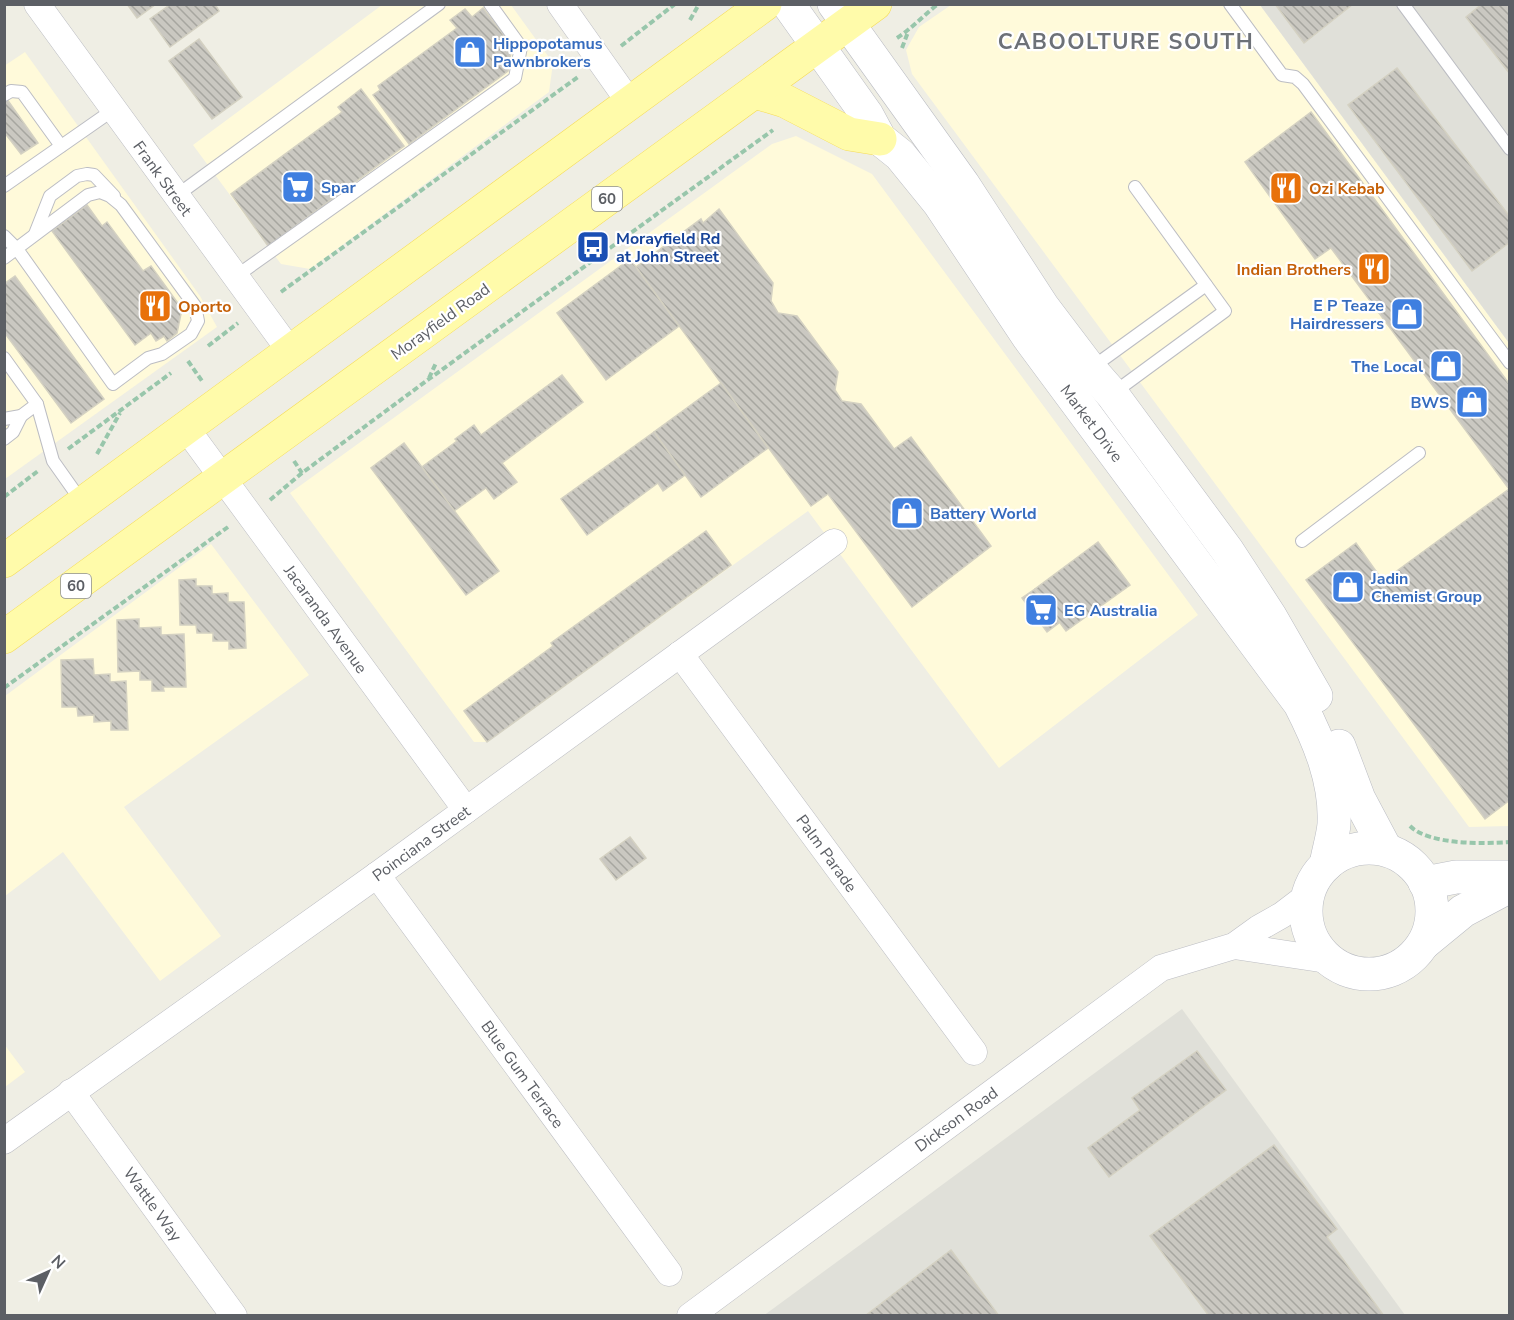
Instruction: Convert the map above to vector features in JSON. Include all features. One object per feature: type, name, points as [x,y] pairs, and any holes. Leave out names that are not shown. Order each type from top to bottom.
[{"type":"main road","points":[[4,561],[765,4]]},
{"type":"main road","name":"Morayfield Road","points":[[4,637],[817,46],[841,15],[875,4]]},
{"type":"main road","points":[[754,92],[785,101],[849,134],[880,139]]},
{"type":"street","name":"Frank Street","points":[[37,4],[290,351]]},
{"type":"street","points":[[560,4],[630,103]]},
{"type":"street","name":"Market Drive","points":[[788,4],[867,115],[880,139],[900,155],[939,203],[1017,321],[1077,378],[1227,550],[1270,616],[1315,695],[1339,745],[1363,807],[1385,848]]},
{"type":"street","name":"Market Drive","points":[[841,15],[963,184],[1043,307],[1077,378]]},
{"type":"street","name":"Market Drive","points":[[1098,404],[1300,704],[1314,731],[1325,760],[1332,792],[1334,825],[1326,865]]},
{"type":"street","name":"Jacaranda Avenue","points":[[186,428],[466,810]]},
{"type":"street","name":"Poinciana Street","points":[[4,1141],[377,875],[834,542]]},
{"type":"street","name":"Palm Parade","points":[[680,654],[974,1052]]},
{"type":"street","points":[[1424,943],[1432,917],[1432,904],[1425,883],[1412,866],[1385,848],[1364,847],[1346,852],[1319,872],[1307,896],[1306,921],[1313,942],[1327,960],[1349,972],[1377,975],[1405,964],[1424,943],[1463,911],[1509,886]]},
{"type":"street","name":"Blue Gum Terrace","points":[[377,875],[669,1273]]},
{"type":"street","points":[[1425,883],[1456,877],[1509,877]]},
{"type":"street","name":"Dickson Road","points":[[690,1316],[1161,968],[1234,946],[1307,896]]},
{"type":"street","name":"Dickson Road","points":[[1234,946],[1327,960]]},
{"type":"street","name":"Wattle Way","points":[[71,1092],[234,1316]]},
{"type":"lane","points":[[176,196],[439,4]]},
{"type":"lane","points":[[235,277],[515,78],[521,47],[490,4]]},
{"type":"lane","points":[[1230,4],[1282,75],[1295,77],[1303,84],[1509,363]]},
{"type":"lane","points":[[1403,4],[1509,149]]},
{"type":"lane","points":[[4,95],[11,91],[22,92],[61,146]]},
{"type":"lane","points":[[4,186],[113,110]]},
{"type":"lane","points":[[4,236],[17,249],[113,384],[148,358],[162,354],[191,334],[198,321],[195,306],[121,205],[101,180],[94,175],[77,176],[50,196],[34,235]]},
{"type":"lane","points":[[1098,404],[1225,311],[1135,187]]},
{"type":"lane","points":[[4,258],[88,195],[100,192],[110,196],[121,205]]},
{"type":"lane","points":[[1077,378],[1206,285]]},
{"type":"lane","points":[[4,358],[37,404],[52,461],[83,502]]},
{"type":"lane","points":[[4,439],[13,432],[21,416],[37,404]]},
{"type":"lane","points":[[4,419],[21,416]]},
{"type":"lane","points":[[1302,541],[1419,453]]},
{"type":"path","points":[[205,348],[600,62],[675,4]]},
{"type":"path","points":[[897,38],[908,32],[917,20],[938,4]]},
{"type":"path","points":[[4,688],[221,532],[273,498],[302,473],[448,365],[777,127]]},
{"type":"path","points":[[4,497],[196,354]]},
{"type":"shaded area","points":[[382,5],[511,5],[553,63],[549,92],[310,269],[281,264],[193,145]]},
{"type":"shaded area","points":[[951,5],[1260,5],[1509,343],[1509,826],[1469,827],[912,74],[906,50],[919,27]]},
{"type":"shaded area","points":[[1260,5],[1509,5],[1509,343]]},
{"type":"shaded area","points":[[25,52],[200,296],[217,327],[5,479],[4,66]]},
{"type":"shaded area","points":[[796,136],[872,174],[1198,615],[999,768],[808,511],[487,742],[474,742],[290,493],[772,144]]},
{"type":"shaded area","points":[[211,544],[309,675],[124,807],[221,936],[160,981],[63,852],[5,896],[5,696]]},
{"type":"shaded area","points":[[1182,1009],[1405,1315],[763,1316]]},
{"type":"shaded area","points":[[4,1044],[25,1072],[5,1087],[4,1087]]},
{"type":"building","points":[[127,4],[156,4],[137,18]]},
{"type":"building","points":[[171,4],[215,4],[219,11],[170,47],[150,19]]},
{"type":"building","points":[[1275,4],[1353,4],[1304,43]]},
{"type":"building","points":[[1482,4],[1510,4],[1510,74],[1466,17]]},
{"type":"building","points":[[483,8],[512,46],[508,71],[409,144],[373,95],[380,90],[378,86],[457,28],[450,20],[465,9],[472,17]]},
{"type":"building","points":[[199,39],[242,97],[212,119],[169,61]]},
{"type":"building","points":[[1397,68],[1510,217],[1510,242],[1472,271],[1348,105]]},
{"type":"building","points":[[361,89],[404,146],[268,246],[231,194],[342,112],[338,107]]},
{"type":"building","points":[[4,95],[38,143],[21,154],[4,132]]},
{"type":"building","points":[[1311,112],[1510,385],[1510,800],[1485,819],[1306,580],[1356,543],[1383,581],[1509,489],[1331,248],[1315,259],[1245,162]]},
{"type":"building","points":[[87,205],[102,226],[107,222],[143,271],[151,266],[182,309],[177,333],[167,341],[164,336],[156,341],[151,333],[135,345],[52,231]]},
{"type":"building","points":[[719,209],[773,283],[771,301],[778,313],[797,316],[838,372],[835,390],[842,401],[861,404],[894,449],[911,437],[991,546],[912,607],[828,494],[811,506],[636,267],[701,219],[703,223]]},
{"type":"building","points":[[630,259],[679,326],[606,380],[557,313]]},
{"type":"building","points":[[15,276],[104,399],[71,423],[4,332],[4,284]]},
{"type":"building","points":[[562,375],[583,402],[502,463],[517,482],[494,499],[486,488],[454,511],[422,467],[474,425],[481,435]]},
{"type":"building","points":[[721,383],[768,448],[701,497],[654,432]]},
{"type":"building","points":[[654,432],[685,475],[663,491],[658,483],[587,535],[561,499]]},
{"type":"building","points":[[404,443],[499,571],[466,595],[371,468]]},
{"type":"building","points":[[706,531],[731,565],[487,742],[464,711],[553,646],[551,643]]},
{"type":"building","points":[[1098,542],[1130,585],[1066,631],[1035,589]]},
{"type":"building","points":[[196,579],[196,586],[212,586],[212,594],[228,593],[228,602],[244,602],[246,648],[229,649],[229,641],[213,641],[213,633],[197,633],[196,625],[180,625],[179,580]]},
{"type":"building","name":"EG Australia","points":[[1035,589],[1060,622],[1047,632],[1022,598]]},
{"type":"building","points":[[139,619],[139,628],[161,627],[161,635],[184,634],[186,687],[163,687],[164,691],[152,691],[152,680],[140,680],[140,671],[118,672],[117,620]]},
{"type":"building","points":[[93,659],[94,675],[110,674],[110,682],[126,681],[128,730],[111,730],[111,721],[94,722],[94,715],[78,716],[77,707],[62,707],[61,660]]},
{"type":"building","points":[[630,837],[646,858],[616,880],[600,859]]},
{"type":"building","points":[[1197,1051],[1226,1090],[1109,1177],[1088,1148],[1140,1110],[1132,1098]]},
{"type":"building","points":[[1274,1145],[1337,1229],[1327,1237],[1384,1316],[1209,1316],[1150,1236]]},
{"type":"building","points":[[951,1250],[999,1316],[865,1316]]},
{"type":"place","name":"Hippopotamus Pawnbrokers","points":[[470,52]]},
{"type":"place","name":"Spar","points":[[298,187]]},
{"type":"place","name":"Ozi Kebab","points":[[1286,188]]},
{"type":"place","name":"Morayfield Rd at John Street","points":[[593,247]]},
{"type":"place","name":"Indian Brothers","points":[[1374,269]]},
{"type":"place","name":"Oporto","points":[[155,306]]},
{"type":"place","name":"E P Teaze Hairdressers","points":[[1407,314]]},
{"type":"place","name":"The Local","points":[[1446,366]]},
{"type":"place","name":"BWS","points":[[1472,402]]},
{"type":"place","name":"Battery World","points":[[907,513]]},
{"type":"place","name":"Jadin Chemist Group","points":[[1348,587]]},
{"type":"place","name":"EG Australia","points":[[1041,610]]},
{"type":"district","name":"CABOOLTURE SOUTH","points":[[1126,41]]}]
